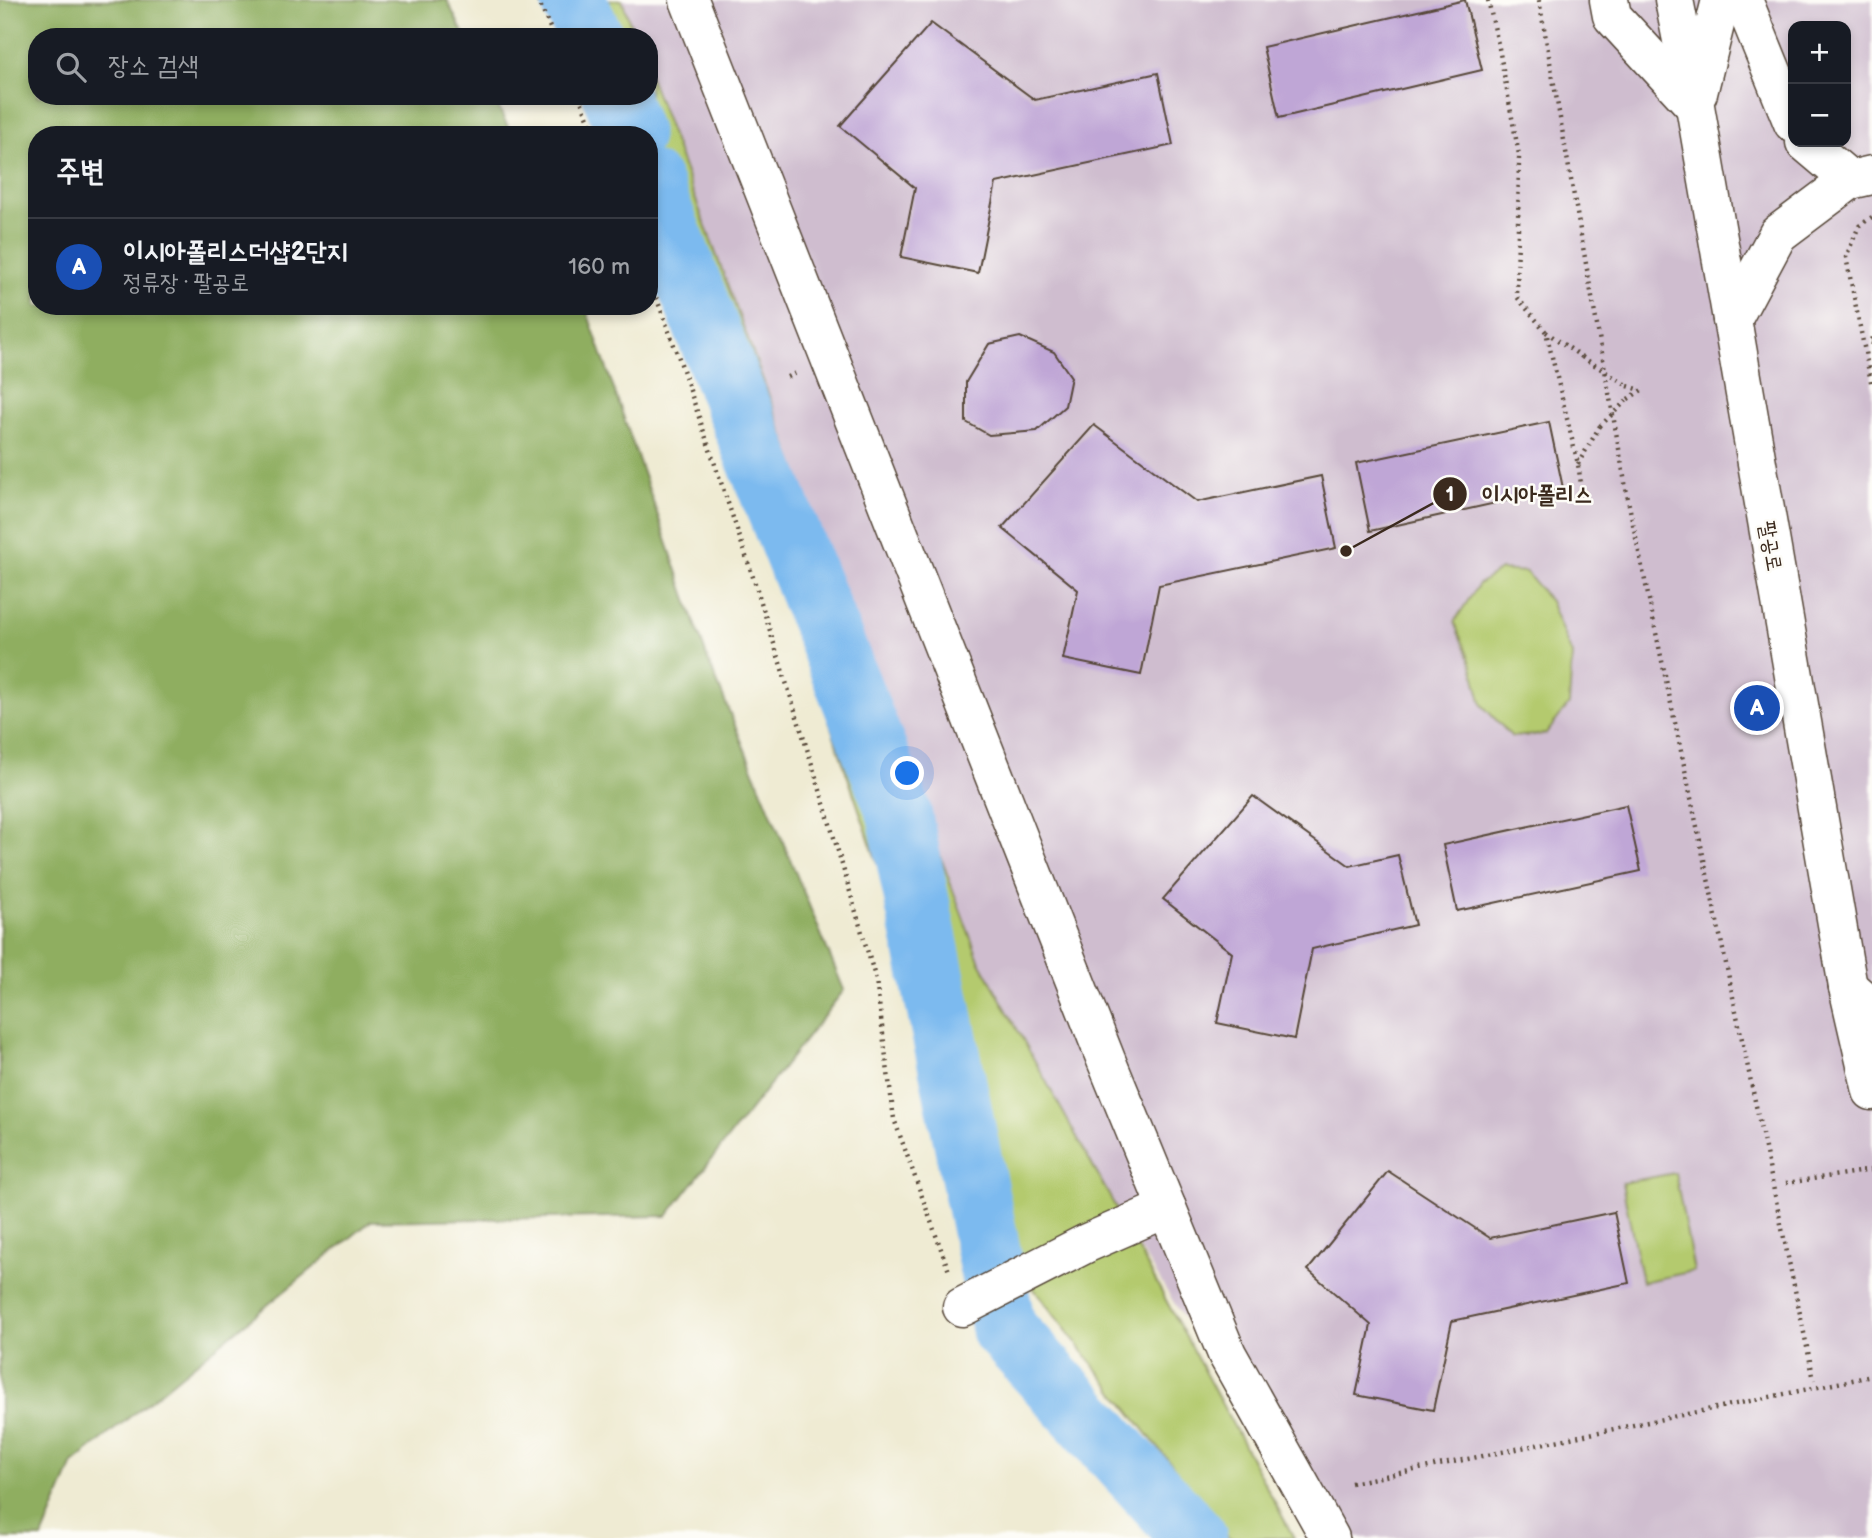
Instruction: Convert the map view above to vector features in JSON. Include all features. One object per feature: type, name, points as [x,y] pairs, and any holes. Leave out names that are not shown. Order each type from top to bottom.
[{"type":"main road","points":[[689,0],[1100,1047],[1227,1354],[1306,1492],[1329,1538]]},
{"type":"main road","points":[[1609,0],[1612,16],[1695,106]]},
{"type":"main road","name":"팔공로","points":[[1674,0],[1860,998],[1872,1091]]},
{"type":"main road","points":[[1695,106],[1721,0]]},
{"type":"main road","points":[[1743,0],[1788,111]]},
{"type":"main road","points":[[1732,320],[1778,234],[1861,177],[1813,147]]},
{"type":"main road","points":[[962,1307],[1087,1243],[1167,1208]]},
{"type":"path","points":[[538,0],[550,28]]},
{"type":"path","points":[[1488,0],[1519,155],[1517,297],[1546,332],[1628,386],[1642,390],[1628,399],[1600,426],[1578,464]]},
{"type":"path","points":[[1539,0],[1629,505],[1814,1380]]},
{"type":"path","points":[[583,105],[591,126]]},
{"type":"path","points":[[1872,216],[1859,226],[1846,257],[1872,387]]},
{"type":"path","points":[[658,302],[745,555],[824,803],[876,980],[894,1119],[962,1307]]},
{"type":"path","points":[[1546,332],[1578,464],[1583,497]]},
{"type":"path","points":[[1872,338],[1869,341],[1872,343]]},
{"type":"path","points":[[1786,1184],[1872,1170]]},
{"type":"path","points":[[1351,1483],[1872,1376]]},
{"type":"shaded area","points":[[605,0],[1872,0],[1872,1538],[1321,1538],[1126,1226],[979,960],[652,105],[658,105],[658,28],[616,28]]},
{"type":"green space","points":[[0,0],[447,0],[461,28],[28,28],[28,105],[497,105],[508,126],[28,126],[28,315],[588,315],[708,660],[844,990],[667,1216],[371,1221],[73,1463],[42,1538],[0,1538]]},
{"type":"green space","points":[[549,0],[622,0],[632,28],[563,28]]},
{"type":"green space","points":[[658,98],[979,960],[1294,1538],[1229,1538],[1012,1261],[666,240],[658,224],[658,126],[611,126],[600,105],[658,105]]},
{"type":"green space","points":[[1500,570],[1526,572],[1550,601],[1572,655],[1569,704],[1546,734],[1512,737],[1482,705],[1472,665],[1454,622],[1479,584]]},
{"type":"green space","points":[[1675,1173],[1694,1271],[1642,1282],[1622,1183]]},
{"type":"building","points":[[1465,0],[1482,70],[1279,118],[1263,47]]},
{"type":"building","points":[[931,23],[1035,100],[1158,73],[1173,145],[996,183],[978,273],[901,257],[915,188],[840,126]]},
{"type":"building","points":[[1020,337],[1054,352],[1071,377],[1065,406],[1037,431],[989,435],[966,422],[966,382],[989,344]]},
{"type":"building","points":[[1549,422],[1563,488],[1370,531],[1356,463]]},
{"type":"building","points":[[1094,425],[1197,502],[1321,476],[1336,548],[1159,585],[1141,675],[1063,659],[1078,590],[1002,528]]},
{"type":"building","points":[[1253,796],[1350,866],[1398,855],[1415,925],[1312,949],[1294,1039],[1217,1023],[1232,953],[1163,899]]},
{"type":"building","points":[[1626,805],[1641,871],[1457,911],[1443,845]]},
{"type":"building","points":[[1388,1171],[1490,1238],[1614,1212],[1629,1283],[1452,1321],[1433,1410],[1356,1395],[1371,1325],[1308,1270]]},
{"type":"waterway","points":[[573,0],[587,28]]},
{"type":"waterway","points":[[618,105],[627,126]]},
{"type":"waterway","points":[[658,206],[899,812],[1004,1329],[1195,1538]]},
{"type":"place","name":"이시아폴리스","points":[[1346,551]]},
{"type":"place","name":"이시아폴리스더샵2단지","points":[[1757,708]]}]
